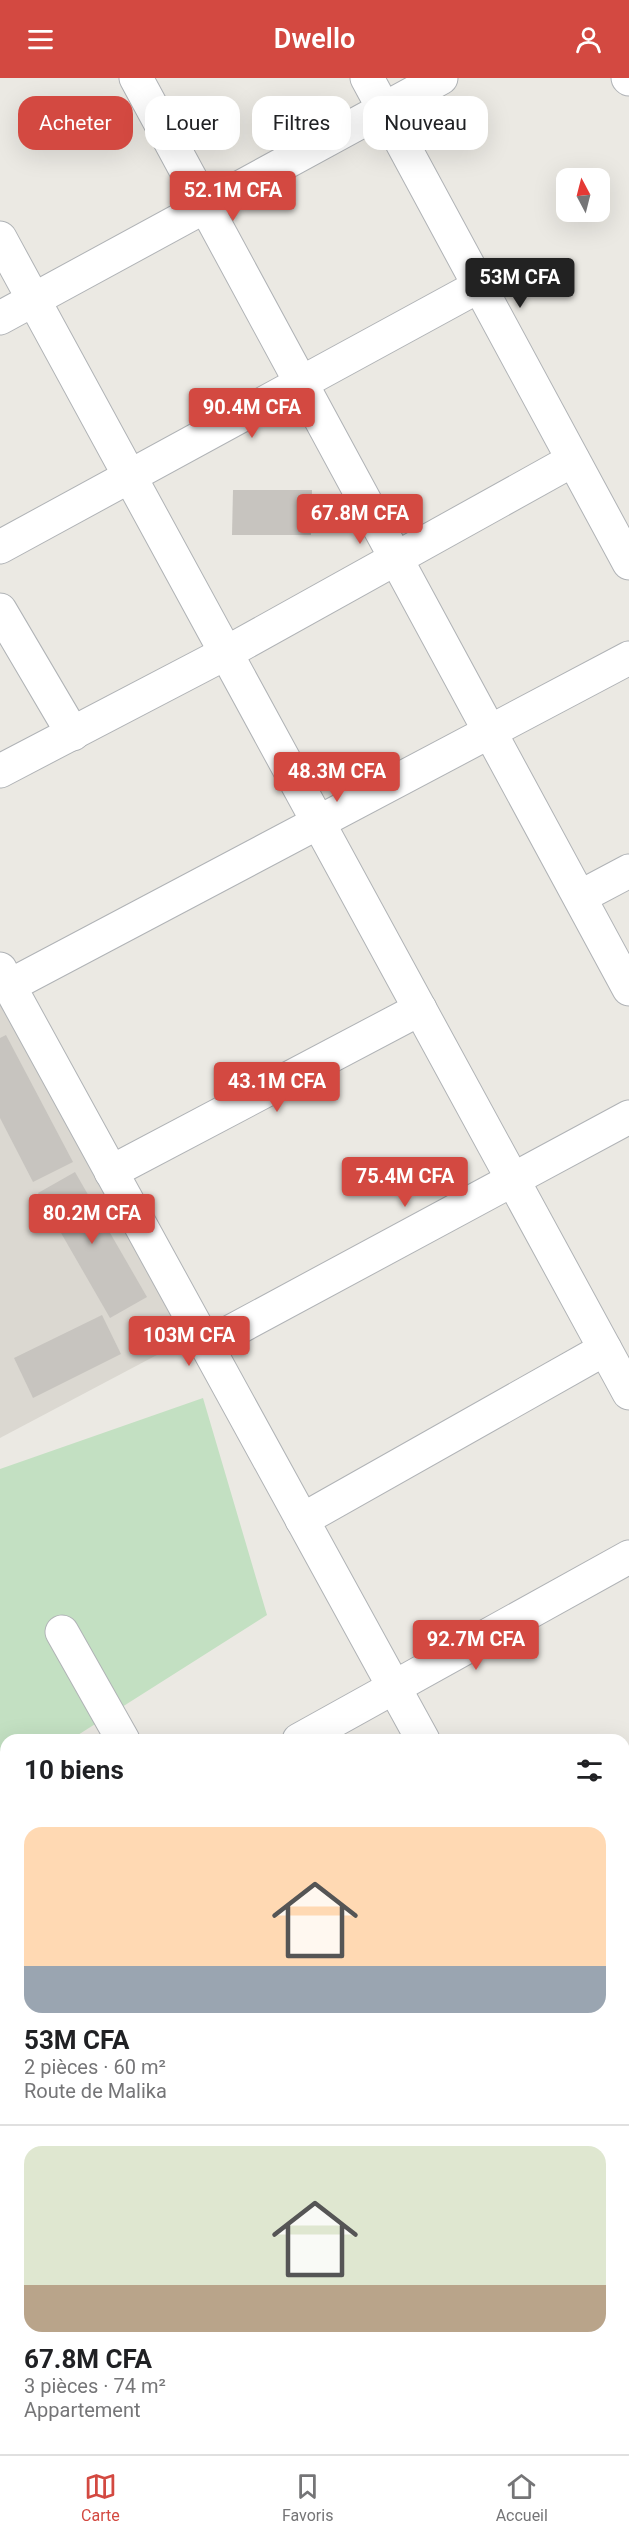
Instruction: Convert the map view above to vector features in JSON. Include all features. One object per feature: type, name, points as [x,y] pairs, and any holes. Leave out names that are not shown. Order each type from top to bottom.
[{"type":"street","points":[[136,78],[629,989]]},
{"type":"street","points":[[367,78],[377,96]]},
{"type":"street","points":[[408,96],[441,78]]},
{"type":"street","points":[[0,318],[207,208],[363,121]]},
{"type":"street","points":[[406,150],[629,563]]},
{"type":"street","points":[[0,238],[629,1393]]},
{"type":"street","points":[[0,547],[479,286]]},
{"type":"street","points":[[0,771],[226,653],[573,460]]},
{"type":"street","points":[[0,610],[73,734]]},
{"type":"street","points":[[420,1734],[4,977],[318,822],[629,658]]},
{"type":"street","points":[[580,897],[629,871]]},
{"type":"street","points":[[111,1172],[420,1009]]},
{"type":"street","points":[[206,1345],[629,1117]]},
{"type":"street","points":[[302,1520],[605,1349]]},
{"type":"street","points":[[310,1734],[629,1557]]},
{"type":"street","points":[[62,1632],[120,1734]]},
{"type":"shaded area","points":[[0,1003],[189,1338],[0,1438]]},
{"type":"green space","points":[[203,1398],[267,1615],[79,1734],[0,1734],[0,1469]]},
{"type":"building","points":[[233,490],[312,490],[311,535],[232,535]]},
{"type":"building","points":[[6,1035],[73,1162],[33,1182],[0,1118],[0,1038]]},
{"type":"building","points":[[75,1172],[147,1297],[110,1318],[38,1193]]},
{"type":"building","points":[[102,1315],[121,1354],[33,1398],[14,1358]]}]
